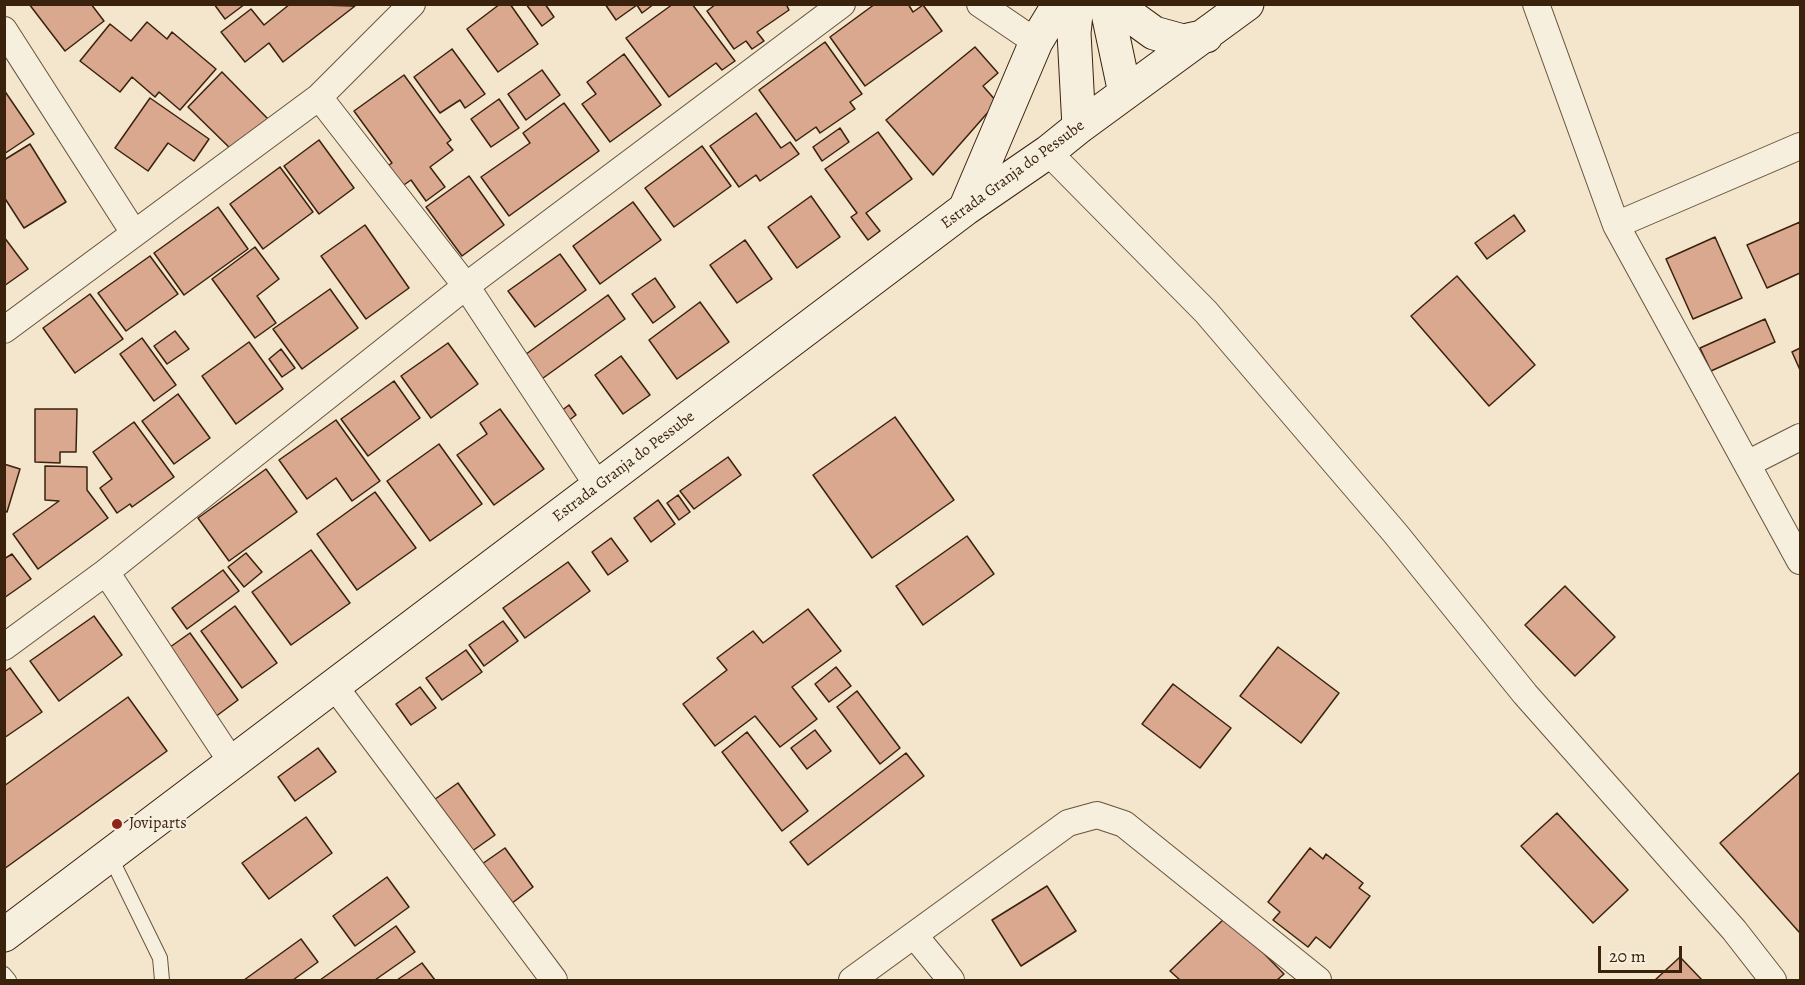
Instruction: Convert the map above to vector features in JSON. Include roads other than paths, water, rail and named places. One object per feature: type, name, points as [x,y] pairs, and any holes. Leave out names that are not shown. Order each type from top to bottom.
[{"type":"main road","points":[[965,209],[1036,42],[1059,4]]},
{"type":"main road","points":[[1077,4],[1074,33],[1079,127]]},
{"type":"main road","points":[[1106,4],[1125,93]]},
{"type":"main road","points":[[1114,4],[1154,33],[1183,41],[1206,36]]},
{"type":"main road","name":"Estrada Granja do Pessube","points":[[4,935],[965,209],[1048,152],[1247,4]]},
{"type":"street","points":[[4,330],[319,97],[412,4]]},
{"type":"street","points":[[4,647],[106,572],[466,286],[842,4]]},
{"type":"street","points":[[980,4],[1036,42]]},
{"type":"street","points":[[1536,4],[1616,225],[1800,561]]},
{"type":"street","points":[[4,30],[134,233]]},
{"type":"street","points":[[319,97],[466,286],[598,486]]},
{"type":"street","points":[[1616,225],[1800,146]]},
{"type":"street","points":[[1048,152],[1206,312],[1395,533],[1525,694],[1734,930],[1773,981]]},
{"type":"street","points":[[1747,464],[1800,437]]},
{"type":"street","points":[[106,572],[233,764]]},
{"type":"street","points":[[335,687],[554,981]]},
{"type":"street","points":[[852,981],[1068,823],[1097,815],[1124,824],[1318,981]]},
{"type":"street","points":[[914,935],[951,981]]},
{"type":"lane","points":[[110,856],[160,958],[162,981]]},
{"type":"lane","points":[[4,974],[9,981]]},
{"type":"place","name":"Joviparts","points":[[117,824]]}]
